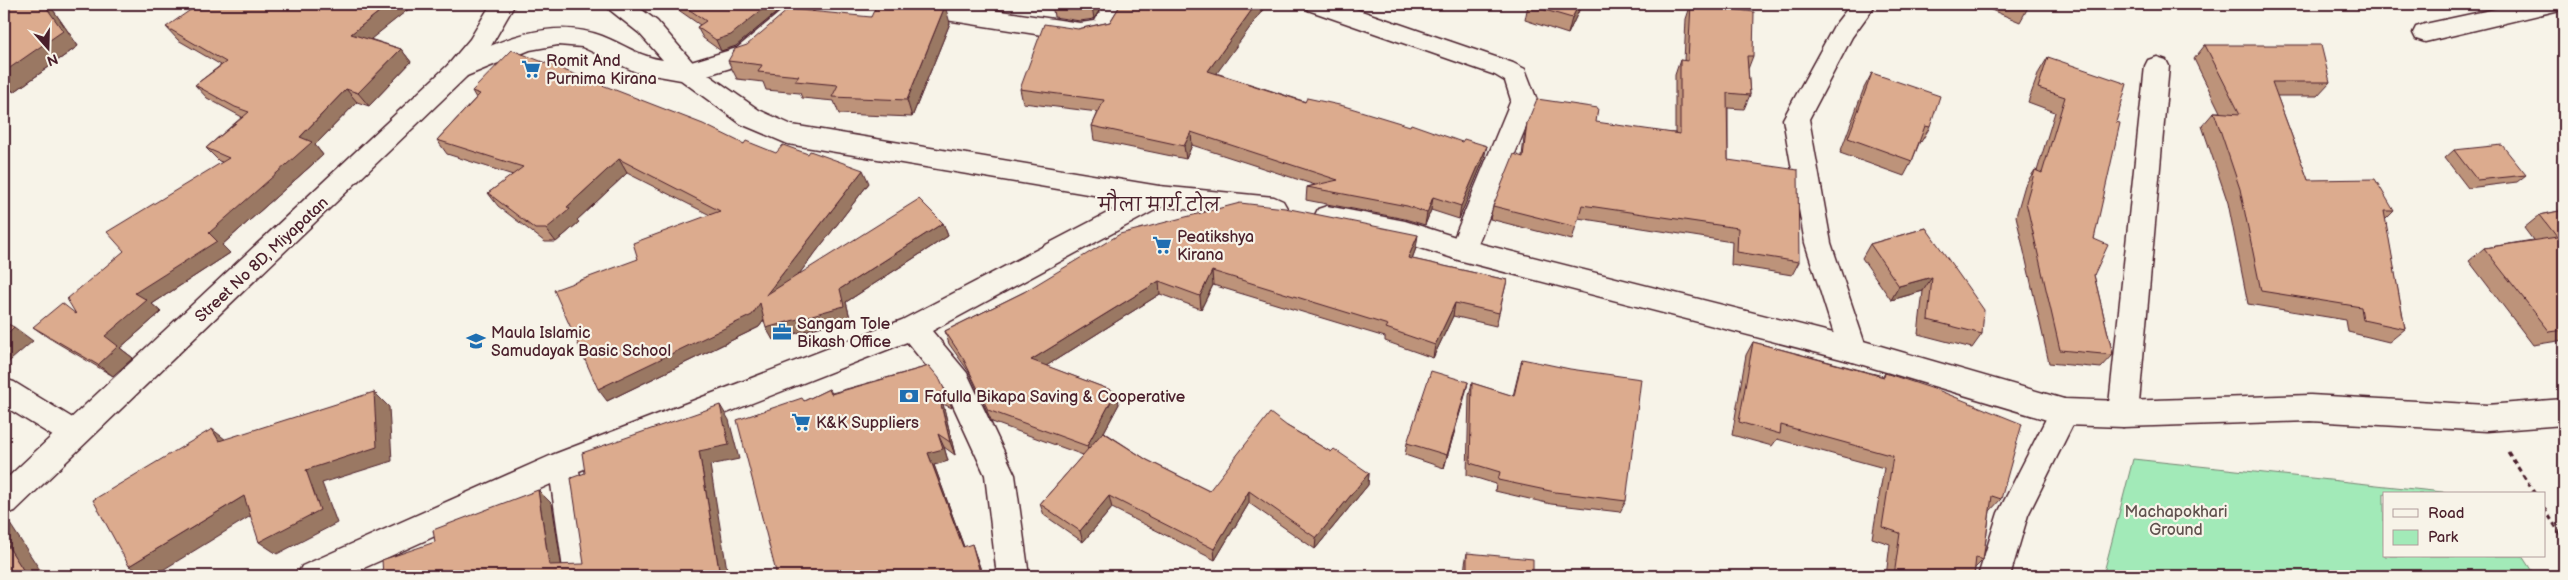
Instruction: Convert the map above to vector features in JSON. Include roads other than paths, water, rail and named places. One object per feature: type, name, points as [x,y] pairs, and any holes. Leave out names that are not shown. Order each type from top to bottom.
[{"type":"street","name":"Street No 8D, Miyapatan","points":[[4,501],[457,71],[479,45],[503,4]]},
{"type":"street","points":[[618,4],[648,27],[687,72],[750,118],[788,134],[1159,196],[1299,212],[1405,232],[1462,250],[1853,350],[2064,412],[2123,414],[2310,408],[2487,418],[2564,412]]},
{"type":"street","points":[[457,71],[500,51],[536,38],[574,37],[600,45],[646,66],[687,72],[745,55],[805,4]]},
{"type":"street","points":[[901,4],[1080,32],[1103,28],[1116,4]]},
{"type":"street","points":[[1316,4],[1504,69],[1516,76],[1524,100],[1462,250]]},
{"type":"street","points":[[1853,350],[1818,243],[1796,119],[1843,32],[1864,4]]},
{"type":"street","points":[[2424,33],[2555,4]]},
{"type":"street","points":[[2123,414],[2157,66]]},
{"type":"street","points":[[313,576],[563,464],[912,328],[1159,196]]},
{"type":"street","points":[[912,328],[957,382],[1000,475],[1013,576]]},
{"type":"street","points":[[4,391],[74,434]]},
{"type":"street","points":[[1994,576],[2013,513],[2064,412]]},
{"type":"street","points":[[563,464],[580,576]]},
{"type":"place","name":"Romit And Purnima Kirana","points":[[531,69]]},
{"type":"place","name":"Peatikshya Kirana","points":[[1162,245]]},
{"type":"place","name":"Sangam Tole Bikash Office","points":[[782,332]]},
{"type":"place","name":"Maula Islamic Samudayak Basic School","points":[[476,341]]},
{"type":"place","name":"Fafulla Bikapa Saving & Cooperative","points":[[909,396]]},
{"type":"place","name":"K&K Suppliers","points":[[801,422]]},
{"type":"district","name":"मौला मार्ग टोल","points":[[1159,205]]},
{"type":"park label","name":"Machapokhari Ground","points":[[2176,520]]}]
